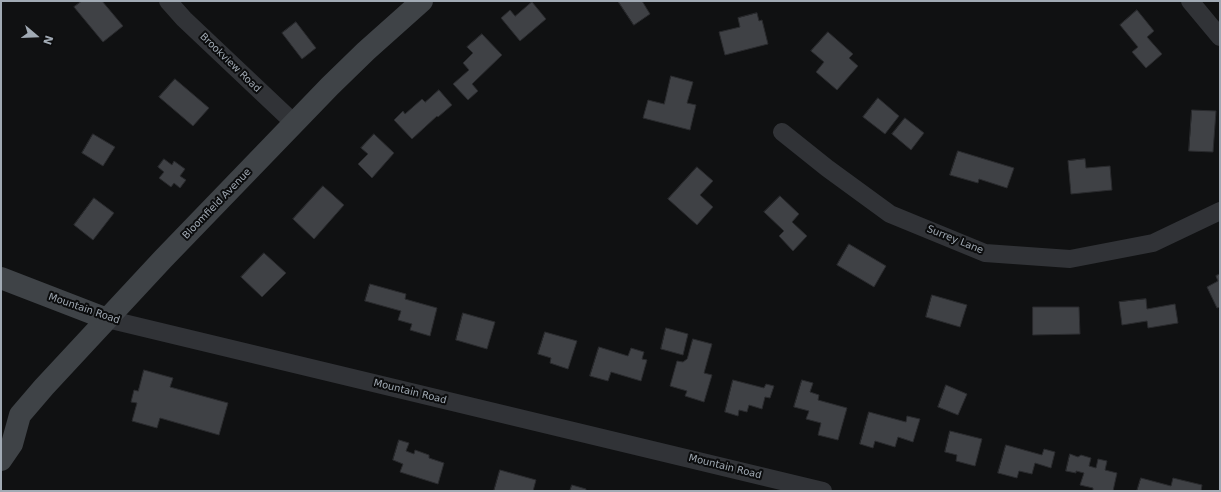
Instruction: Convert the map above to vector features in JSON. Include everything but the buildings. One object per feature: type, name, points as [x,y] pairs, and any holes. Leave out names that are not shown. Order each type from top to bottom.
[{"type":"main road","name":"Bloomfield Avenue","points":[[1,460],[12,444],[10,418],[66,362],[294,123],[366,51],[422,1]]},
{"type":"main road","name":"Mountain Road","points":[[1,278],[107,319]]},
{"type":"street","name":"Brookview Road","points":[[168,1],[184,19],[294,123]]},
{"type":"street","points":[[1190,1],[1220,37]]},
{"type":"street","name":"Surrey Lane","points":[[782,132],[890,214],[985,253],[1070,259],[1153,244],[1220,211]]},
{"type":"street","name":"Mountain Road","points":[[107,319],[823,491]]}]
